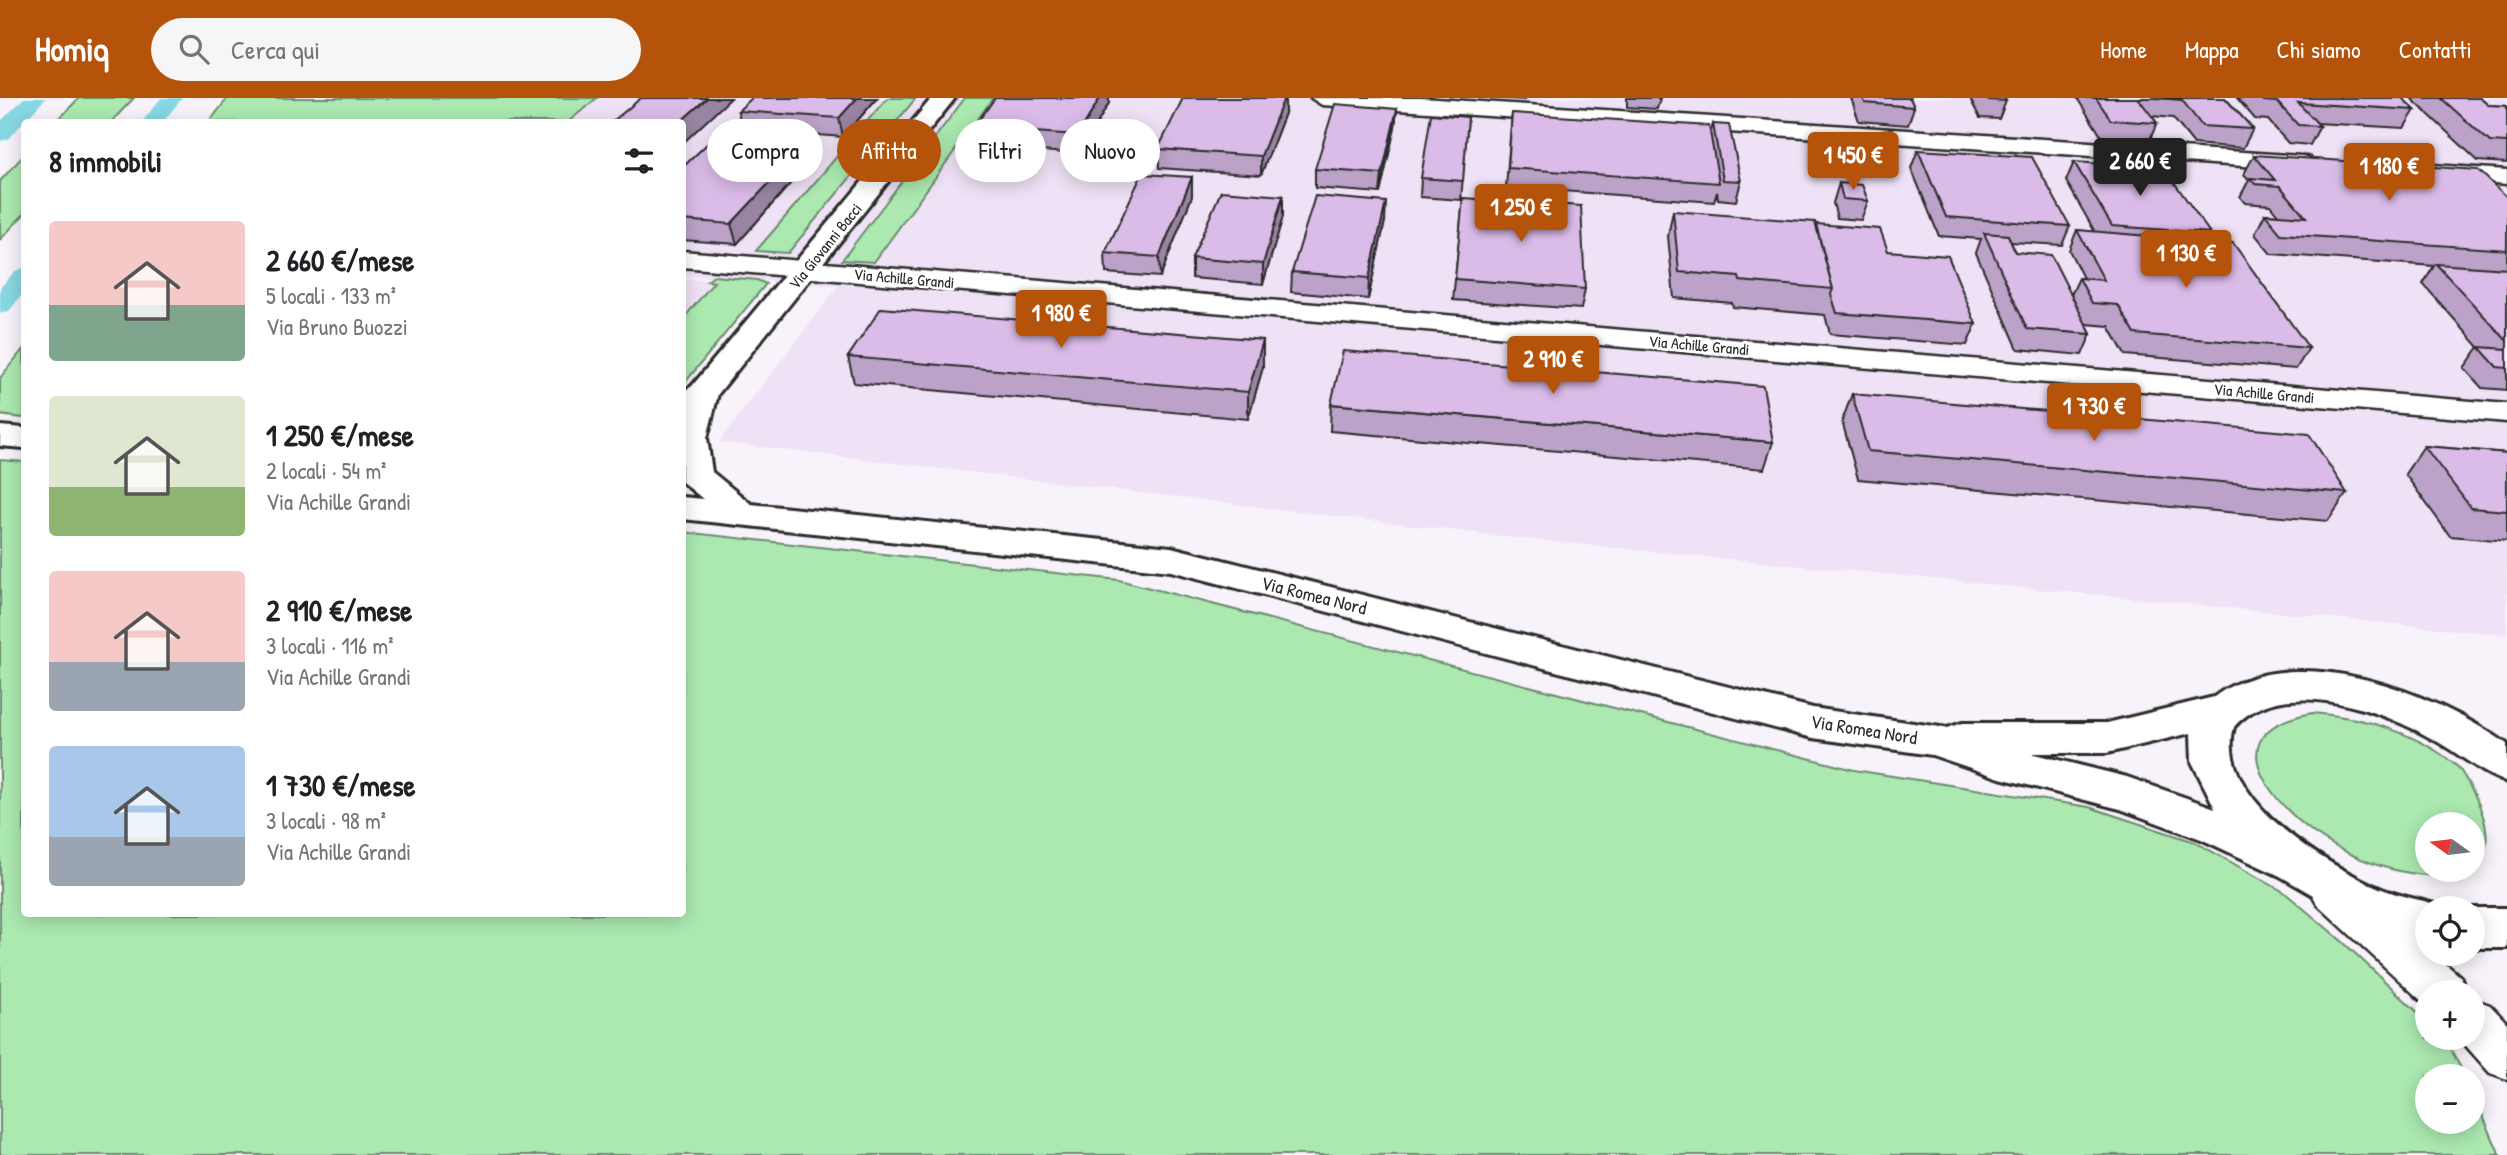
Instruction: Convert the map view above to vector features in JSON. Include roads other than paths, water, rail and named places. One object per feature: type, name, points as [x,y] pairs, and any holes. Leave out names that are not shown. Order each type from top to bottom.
[{"type":"main road","name":"Via Giovanni Bacci","points":[[742,515],[695,475],[691,438],[693,401],[806,269],[944,98]]},
{"type":"main road","points":[[0,436],[21,439]]},
{"type":"main road","name":"Via Romea Nord","points":[[686,509],[1171,559],[1812,723],[1935,740],[2000,762],[2127,794],[2217,827],[2307,870]]},
{"type":"main road","name":"Via Romea Nord","points":[[1935,740],[1988,736],[2107,738],[2224,710],[2249,694],[2286,686],[2331,688],[2381,699],[2432,718]]},
{"type":"main road","points":[[2224,710],[2211,733],[2212,762],[2227,794],[2255,829],[2307,870],[2367,902],[2415,917]]},
{"type":"main road","points":[[2432,718],[2507,746]]},
{"type":"main road","points":[[2432,718],[2485,748],[2507,766]]},
{"type":"main road","points":[[2485,928],[2507,928]]},
{"type":"street","points":[[1322,98],[2326,165]]},
{"type":"street","points":[[2409,170],[2507,177]]},
{"type":"street","name":"Via Achille Grandi","points":[[686,259],[2507,413]]},
{"type":"street","points":[[2307,870],[2431,980]]},
{"type":"street","points":[[2485,1033],[2507,1057]]},
{"type":"waterway","points":[[0,134],[36,98]]},
{"type":"waterway","points":[[154,119],[172,98]]},
{"type":"waterway","points":[[0,305],[21,280]]}]
